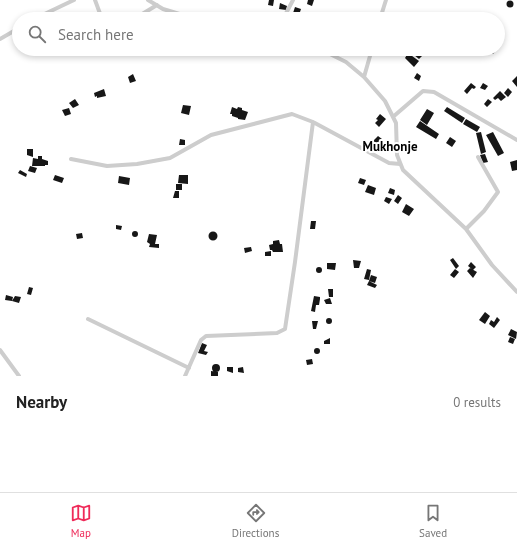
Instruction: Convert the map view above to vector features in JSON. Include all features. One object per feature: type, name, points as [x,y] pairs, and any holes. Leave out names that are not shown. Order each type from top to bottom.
[{"type":"street","points":[[49,12],[74,0]]},
{"type":"street","points":[[95,0],[99,12]]},
{"type":"street","points":[[148,0],[163,9],[173,12]]},
{"type":"street","points":[[287,12],[293,0]]},
{"type":"street","points":[[382,12],[386,0]]},
{"type":"street","points":[[146,12],[157,5]]},
{"type":"street","points":[[0,39],[12,32]]},
{"type":"street","points":[[334,56],[346,62],[364,77],[385,101],[394,116],[400,164],[407,175],[466,229],[492,265],[517,292]]},
{"type":"street","points":[[364,77],[370,56]]},
{"type":"street","points":[[394,116],[423,91],[434,92],[517,140]]},
{"type":"street","points":[[72,159],[107,166],[137,164],[170,158],[211,135],[286,114],[297,115],[313,122],[389,163],[400,164]]},
{"type":"street","points":[[185,376],[201,340],[206,336],[277,333],[285,329],[296,262],[313,122]]},
{"type":"street","points":[[466,229],[484,211],[498,192],[488,171],[483,167],[478,157]]},
{"type":"street","points":[[88,319],[189,368]]},
{"type":"street","points":[[0,350],[19,376]]},
{"type":"building","points":[[269,0],[274,0],[273,6],[268,5]]},
{"type":"building","points":[[308,0],[314,0],[312,6],[307,4]]},
{"type":"building","points":[[510,0],[513,1],[513,7],[510,8],[507,7],[506,4],[507,1]]},
{"type":"building","points":[[280,3],[287,6],[286,10],[279,9]]},
{"type":"building","points":[[295,7],[301,9],[300,12],[293,12]]},
{"type":"building","points":[[406,56],[412,56],[419,61],[414,67],[405,58]]},
{"type":"building","points":[[415,56],[422,56],[419,59]]},
{"type":"building","points":[[417,73],[421,76],[419,81],[414,78]]},
{"type":"building","points":[[133,74],[136,81],[130,83],[128,77]]},
{"type":"building","points":[[517,76],[517,87],[512,81]]},
{"type":"building","points":[[471,83],[476,87],[474,89],[472,88],[467,94],[464,91]]},
{"type":"building","points":[[483,83],[488,86],[485,90],[480,88]]},
{"type":"building","points":[[508,88],[512,92],[508,97],[504,93]]},
{"type":"building","points":[[104,89],[106,96],[95,97],[94,93]]},
{"type":"building","points":[[500,91],[506,97],[501,101],[498,98],[495,100],[493,98]]},
{"type":"building","points":[[75,99],[79,105],[73,108],[69,103]]},
{"type":"building","points":[[488,99],[492,102],[487,107],[484,104]]},
{"type":"building","points":[[183,105],[191,106],[189,115],[181,113]]},
{"type":"building","points":[[232,107],[237,109],[238,107],[242,108],[242,110],[248,112],[245,120],[238,119],[230,114]]},
{"type":"building","points":[[447,107],[465,118],[462,123],[444,111]]},
{"type":"building","points":[[69,108],[71,114],[65,116],[62,110]]},
{"type":"building","points":[[427,109],[434,113],[427,125],[420,120]]},
{"type":"building","points":[[380,114],[386,119],[379,127],[375,123]]},
{"type":"building","points":[[466,119],[480,127],[477,132],[463,124]]},
{"type":"building","points":[[420,121],[439,134],[436,139],[416,127]]},
{"type":"building","points":[[481,132],[486,152],[481,154],[476,133]]},
{"type":"building","points":[[493,132],[504,153],[498,156],[486,135]]},
{"type":"building","points":[[378,136],[382,139],[377,145],[373,141]]},
{"type":"building","points":[[450,137],[456,141],[452,147],[446,143]]},
{"type":"building","points":[[180,139],[185,140],[185,145],[179,145]]},
{"type":"building","points":[[27,149],[33,149],[33,157],[27,155]]},
{"type":"building","points":[[485,154],[488,162],[483,163],[480,155]]},
{"type":"building","points":[[38,156],[42,156],[42,159],[48,161],[48,165],[32,166],[33,158],[38,159]]},
{"type":"building","points":[[517,160],[517,170],[512,171],[510,162]]},
{"type":"building","points":[[30,166],[37,168],[35,173],[28,171]]},
{"type":"building","points":[[20,170],[27,174],[26,177],[18,173]]},
{"type":"building","points":[[55,175],[64,178],[62,183],[53,180]]},
{"type":"building","points":[[179,175],[188,175],[188,184],[178,183]]},
{"type":"building","points":[[119,176],[130,178],[129,185],[118,183]]},
{"type":"building","points":[[360,178],[366,180],[364,185],[358,183]]},
{"type":"building","points":[[176,184],[182,184],[182,190],[176,190]]},
{"type":"building","points":[[368,185],[376,188],[374,195],[365,192]]},
{"type":"building","points":[[390,188],[395,190],[394,195],[388,193]]},
{"type":"building","points":[[175,191],[179,191],[179,198],[173,198]]},
{"type":"building","points":[[398,195],[402,198],[398,204],[394,201]]},
{"type":"building","points":[[386,197],[392,199],[389,204],[384,201]]},
{"type":"building","points":[[406,204],[414,209],[409,216],[402,212]]},
{"type":"building","points":[[311,221],[316,221],[315,229],[310,229]]},
{"type":"building","points":[[116,225],[122,226],[121,230],[116,229]]},
{"type":"building","points":[[135,231],[138,234],[135,237],[132,234]]},
{"type":"building","points":[[211,232],[215,232],[217,236],[215,240],[211,240],[209,238],[209,234]]},
{"type":"building","points":[[82,233],[83,238],[77,239],[76,234]]},
{"type":"building","points":[[149,234],[157,235],[155,244],[159,244],[159,248],[149,247],[150,244],[147,242]]},
{"type":"building","points":[[279,240],[280,244],[282,244],[283,252],[273,252],[270,250],[269,245],[273,244],[273,241]]},
{"type":"building","points":[[251,247],[252,251],[245,253],[244,248]]},
{"type":"building","points":[[271,251],[271,256],[265,256],[265,252]]},
{"type":"building","points":[[453,258],[459,266],[456,269],[450,260]]},
{"type":"building","points":[[353,260],[361,261],[359,268],[354,268]]},
{"type":"building","points":[[471,262],[476,267],[473,270],[468,266]]},
{"type":"building","points":[[327,263],[336,263],[335,270],[327,269]]},
{"type":"building","points":[[319,267],[322,270],[319,273],[316,270]]},
{"type":"building","points":[[470,268],[477,272],[473,278],[467,271]]},
{"type":"building","points":[[367,269],[371,270],[369,280],[364,279]]},
{"type":"building","points":[[455,269],[459,272],[454,278],[450,275]]},
{"type":"building","points":[[371,275],[377,277],[375,283],[369,281]]},
{"type":"building","points":[[369,281],[377,285],[375,288],[367,285]]},
{"type":"building","points":[[29,287],[33,288],[31,295],[27,294]]},
{"type":"building","points":[[328,289],[333,289],[333,297],[329,297]]},
{"type":"building","points":[[6,295],[13,297],[12,301],[5,300]]},
{"type":"building","points":[[15,296],[21,297],[19,303],[12,301]]},
{"type":"building","points":[[314,296],[320,297],[319,305],[316,305],[315,312],[311,311]]},
{"type":"building","points":[[330,298],[332,304],[326,304],[324,300]]},
{"type":"building","points":[[485,312],[490,316],[485,324],[479,320]]},
{"type":"building","points":[[497,317],[500,320],[494,328],[489,324],[491,320],[494,322]]},
{"type":"building","points":[[329,318],[332,321],[329,324],[326,321]]},
{"type":"building","points":[[312,321],[318,321],[316,329],[313,329]]},
{"type":"building","points":[[511,329],[517,332],[516,339],[508,335]]},
{"type":"building","points":[[510,337],[515,339],[513,344],[508,342]]},
{"type":"building","points":[[330,338],[330,344],[324,344],[324,341]]},
{"type":"building","points":[[202,343],[207,345],[204,351],[208,352],[206,355],[198,353]]},
{"type":"building","points":[[317,348],[320,351],[317,354],[314,351]]},
{"type":"building","points":[[312,359],[313,364],[307,365],[306,360]]},
{"type":"building","points":[[214,364],[218,364],[220,368],[218,372],[214,372],[212,370],[212,366]]},
{"type":"building","points":[[227,367],[233,367],[233,373],[227,371]]},
{"type":"building","points":[[243,367],[244,373],[238,372],[238,368]]},
{"type":"building","points":[[211,371],[218,372],[218,376],[211,376]]},
{"type":"district","name":"Mukhonje","points":[[390,146]]}]
